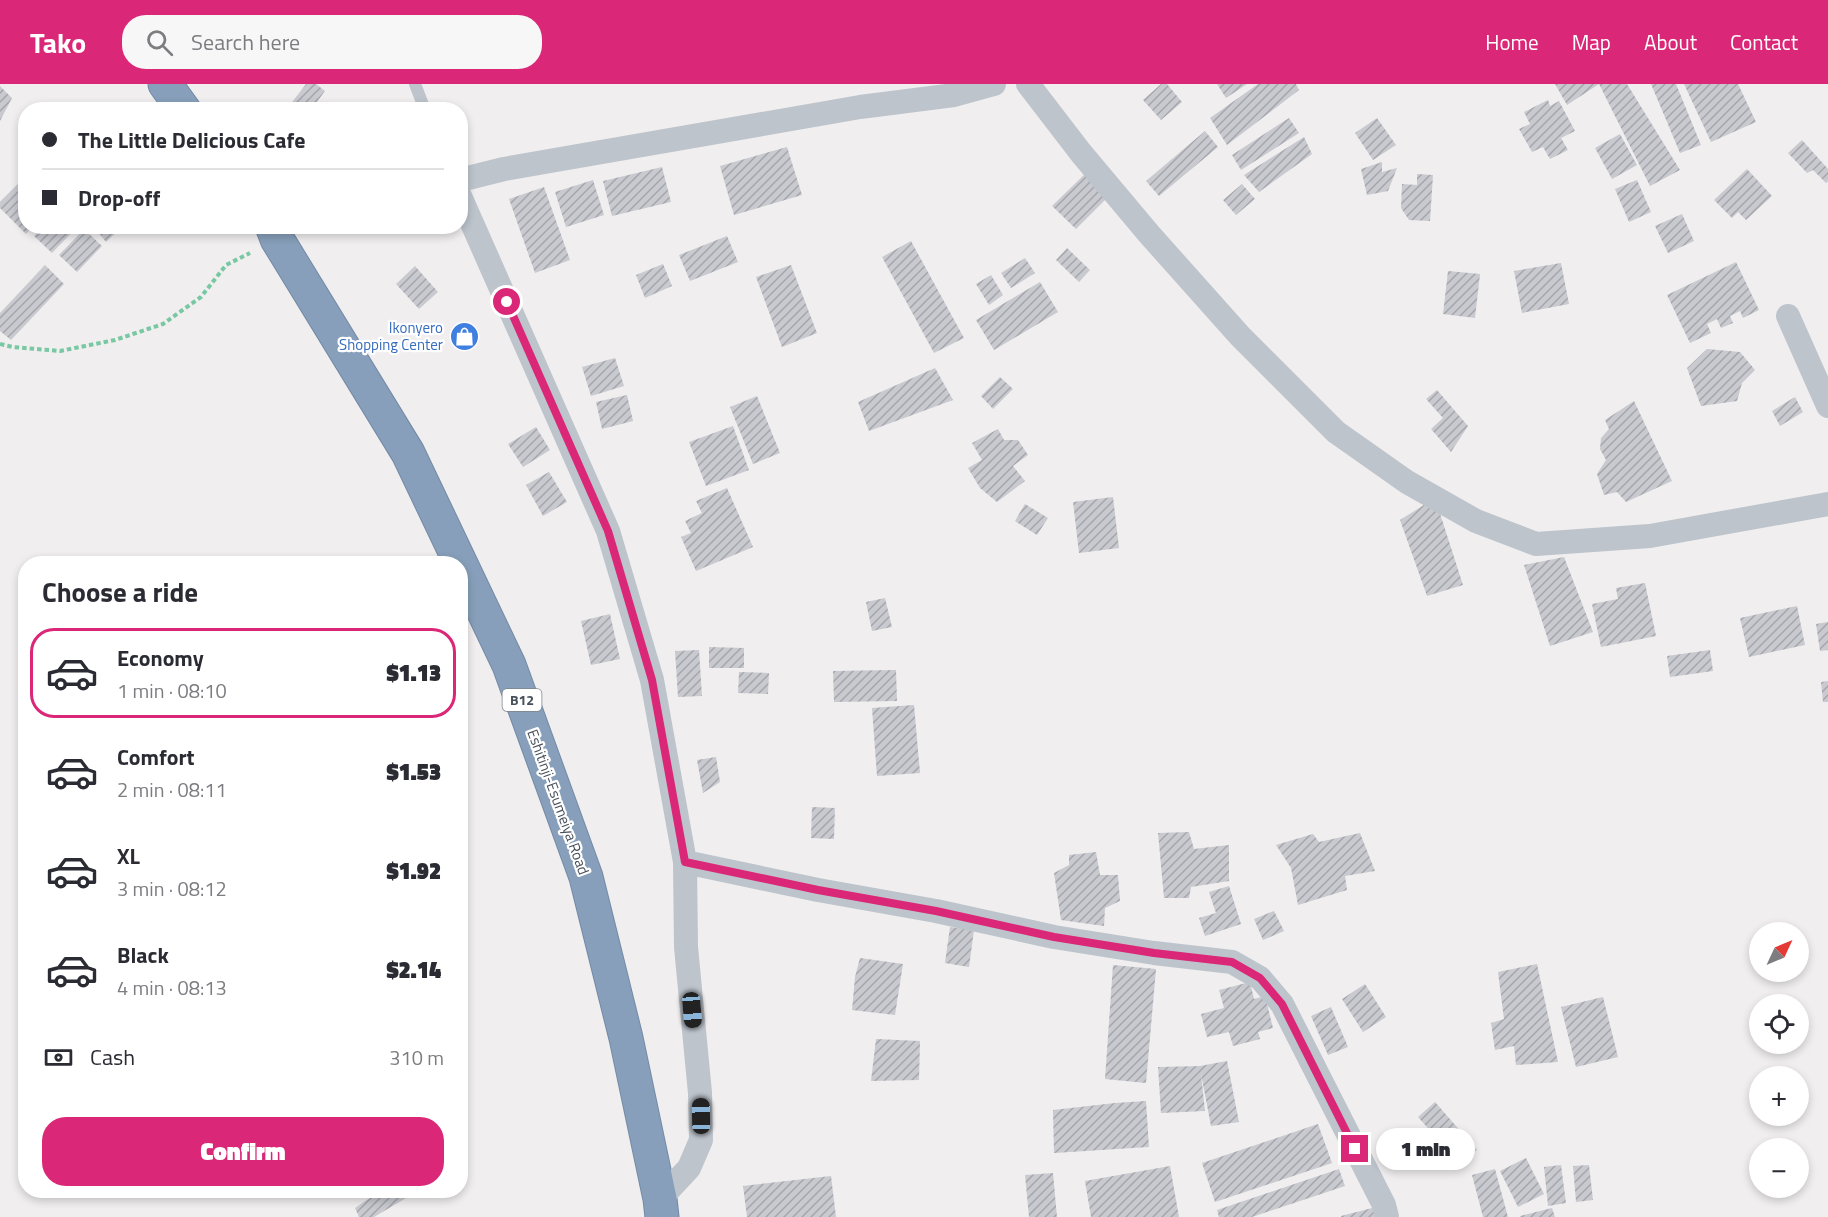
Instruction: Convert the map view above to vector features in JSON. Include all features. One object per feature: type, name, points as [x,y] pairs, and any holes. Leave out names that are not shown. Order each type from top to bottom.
[{"type":"highway","points":[[165,84],[178,102]]},
{"type":"highway","name":"Eshitinji-Esumeiya Road","points":[[276,234],[408,453],[457,556]]},
{"type":"highway","name":"Eshitinji-Esumeiya Road","points":[[468,579],[509,665],[586,877],[626,1038],[661,1208]]},
{"type":"street","points":[[468,178],[504,169],[848,109],[954,95],[994,84]]},
{"type":"street","points":[[1028,84],[1081,153],[1156,243],[1240,336],[1336,432],[1407,482],[1476,521],[1536,544],[1650,536],[1828,504]]},
{"type":"street","points":[[468,214],[608,531],[652,680],[685,862],[686,947],[700,1093],[701,1140],[689,1168],[661,1208]]},
{"type":"street","points":[[1788,316],[1828,406]]},
{"type":"street","points":[[685,862],[818,890],[936,911],[1054,937],[1154,953],[1232,962],[1260,978],[1282,1004],[1384,1205],[1387,1217]]},
{"type":"lane","points":[[415,84],[422,102]]},
{"type":"path","points":[[0,344],[60,351],[115,340],[163,324],[201,297],[225,265],[273,234]]},
{"type":"building","points":[[306,84],[316,84],[325,91],[317,102],[292,102]]},
{"type":"building","points":[[1161,84],[1167,84],[1182,102],[1161,120],[1143,100]]},
{"type":"building","points":[[1217,84],[1247,84],[1226,98]]},
{"type":"building","points":[[1258,84],[1296,84],[1299,90],[1227,145],[1210,118]]},
{"type":"building","points":[[1555,84],[1599,84],[1567,105]]},
{"type":"building","points":[[1599,84],[1627,84],[1680,170],[1650,186]]},
{"type":"building","points":[[1651,84],[1676,84],[1701,145],[1680,153]]},
{"type":"building","points":[[1684,84],[1738,84],[1756,122],[1711,142]]},
{"type":"building","points":[[0,86],[12,98],[0,121]]},
{"type":"building","points":[[1548,100],[1550,106],[1559,101],[1575,131],[1561,138],[1568,150],[1550,159],[1543,147],[1532,152],[1519,129],[1530,124],[1524,112]]},
{"type":"building","points":[[1289,118],[1299,133],[1241,170],[1232,155]]},
{"type":"building","points":[[1377,118],[1396,145],[1373,160],[1355,133]]},
{"type":"building","points":[[1205,131],[1218,147],[1159,196],[1146,181]]},
{"type":"building","points":[[1620,134],[1637,165],[1612,179],[1595,148]]},
{"type":"building","points":[[1304,137],[1312,154],[1259,192],[1244,175]]},
{"type":"building","points":[[1802,140],[1828,169],[1826,183],[1813,170],[1807,173],[1788,153]]},
{"type":"building","points":[[787,147],[802,195],[734,215],[720,166]]},
{"type":"building","points":[[1382,162],[1382,172],[1397,168],[1388,191],[1367,195],[1361,169]]},
{"type":"building","points":[[662,167],[671,202],[612,216],[603,181]]},
{"type":"building","points":[[1747,169],[1772,196],[1746,220],[1738,212],[1732,218],[1714,200]]},
{"type":"building","points":[[1087,172],[1110,195],[1076,229],[1052,206]]},
{"type":"building","points":[[1417,174],[1433,175],[1430,221],[1409,220],[1401,208],[1402,184],[1417,185]]},
{"type":"building","points":[[593,180],[604,215],[566,227],[555,192]]},
{"type":"building","points":[[1637,180],[1651,212],[1629,222],[1615,189]]},
{"type":"building","points":[[18,184],[18,226],[0,208],[0,202]]},
{"type":"building","points":[[1242,184],[1255,199],[1236,215],[1223,200]]},
{"type":"building","points":[[544,187],[570,260],[535,273],[509,199]]},
{"type":"building","points":[[1682,214],[1694,241],[1668,253],[1655,226]]},
{"type":"building","points":[[36,234],[70,234],[52,253],[34,236]]},
{"type":"building","points":[[79,234],[89,234],[102,246],[77,272],[59,255]]},
{"type":"building","points":[[100,234],[114,234],[106,242]]},
{"type":"building","points":[[727,236],[738,262],[690,281],[679,255]]},
{"type":"building","points":[[911,241],[964,338],[934,353],[882,257]]},
{"type":"building","points":[[1067,248],[1090,270],[1079,282],[1056,260]]},
{"type":"building","points":[[1025,258],[1035,273],[1011,288],[1001,273]]},
{"type":"building","points":[[1736,262],[1759,310],[1743,318],[1740,311],[1730,316],[1733,323],[1721,328],[1717,319],[1707,324],[1711,333],[1690,343],[1667,295]]},
{"type":"building","points":[[1561,263],[1569,304],[1522,313],[1514,271]]},
{"type":"building","points":[[663,264],[672,286],[645,298],[636,275]]},
{"type":"building","points":[[45,265],[64,284],[11,340],[0,331],[0,313]]},
{"type":"building","points":[[791,265],[817,333],[782,347],[756,277]]},
{"type":"building","points":[[415,266],[438,292],[419,309],[396,284]]},
{"type":"building","points":[[1448,271],[1480,274],[1475,318],[1443,314]]},
{"type":"building","points":[[991,275],[1003,295],[989,305],[976,284]]},
{"type":"building","points":[[1040,282],[1058,312],[994,350],[976,320]]},
{"type":"building","points":[[1707,349],[1740,352],[1755,370],[1742,383],[1737,401],[1701,406],[1687,368]]},
{"type":"building","points":[[615,358],[624,386],[591,396],[582,367]]},
{"type":"building","points":[[935,368],[953,400],[869,431],[858,402]]},
{"type":"building","points":[[1000,377],[1013,389],[993,409],[981,396]]},
{"type":"building","points":[[1437,390],[1468,426],[1451,452],[1431,429],[1443,418],[1426,399]]},
{"type":"building","points":[[627,395],[633,421],[602,429],[596,402]]},
{"type":"building","points":[[757,396],[780,453],[753,464],[730,407]]},
{"type":"building","points":[[1795,397],[1803,412],[1780,426],[1772,411]]},
{"type":"building","points":[[1634,401],[1672,481],[1626,502],[1617,492],[1604,495],[1597,474],[1606,460],[1600,449],[1601,438],[1609,429],[1605,420]]},
{"type":"building","points":[[733,426],[749,470],[706,486],[689,442]]},
{"type":"building","points":[[536,427],[550,450],[523,467],[508,444]]},
{"type":"building","points":[[998,429],[1004,440],[1018,440],[1028,455],[1013,466],[1025,481],[997,502],[980,488],[968,468],[982,460],[972,443]]},
{"type":"building","points":[[549,472],[567,502],[543,516],[526,485]]},
{"type":"building","points":[[727,488],[753,547],[696,571],[681,537],[691,533],[685,521],[702,513],[696,501]]},
{"type":"building","points":[[1113,497],[1119,548],[1079,553],[1073,502]]},
{"type":"building","points":[[1435,498],[1463,585],[1427,596],[1400,520]]},
{"type":"building","points":[[1025,504],[1048,518],[1037,535],[1015,521]]},
{"type":"building","points":[[1564,557],[1593,632],[1550,646],[1524,565]]},
{"type":"building","points":[[1645,583],[1656,636],[1601,647],[1592,604],[1618,599],[1616,588]]},
{"type":"building","points":[[885,598],[892,627],[872,631],[866,602]]},
{"type":"building","points":[[1797,606],[1805,645],[1749,657],[1740,618]]},
{"type":"building","points":[[610,614],[620,659],[591,665],[581,621]]},
{"type":"building","points":[[1828,622],[1828,650],[1820,651],[1816,624]]},
{"type":"building","points":[[709,647],[744,648],[744,668],[709,668]]},
{"type":"building","points":[[699,650],[702,696],[678,697],[675,651]]},
{"type":"building","points":[[1710,650],[1713,671],[1670,677],[1667,656]]},
{"type":"building","points":[[896,670],[897,701],[834,702],[833,671]]},
{"type":"building","points":[[739,672],[769,673],[768,694],[738,693]]},
{"type":"building","points":[[1828,681],[1828,702],[1823,702],[1821,682]]},
{"type":"building","points":[[914,705],[920,773],[877,776],[872,708]]},
{"type":"building","points":[[716,757],[720,782],[703,793],[697,760]]},
{"type":"building","points":[[812,807],[835,808],[834,839],[811,838]]},
{"type":"building","points":[[1189,832],[1194,849],[1229,845],[1229,881],[1191,887],[1189,898],[1164,898],[1158,833]]},
{"type":"building","points":[[1360,833],[1375,871],[1345,876],[1347,890],[1298,905],[1291,868],[1276,845],[1313,834],[1319,842]]},
{"type":"building","points":[[1096,852],[1100,875],[1118,875],[1120,901],[1105,908],[1104,926],[1061,920],[1054,873],[1069,865],[1069,855]]},
{"type":"building","points":[[1229,886],[1241,924],[1205,936],[1199,918],[1216,913],[1209,892]]},
{"type":"building","points":[[1274,911],[1284,931],[1263,940],[1254,919]]},
{"type":"building","points":[[950,927],[974,930],[969,967],[945,963]]},
{"type":"building","points":[[860,958],[903,964],[895,1015],[852,1010],[855,977]]},
{"type":"building","points":[[1537,964],[1558,1062],[1516,1065],[1514,1046],[1495,1050],[1491,1023],[1504,1019],[1498,972]]},
{"type":"building","points":[[1113,965],[1156,969],[1146,1083],[1105,1079]]},
{"type":"building","points":[[1250,982],[1254,999],[1265,996],[1273,1028],[1258,1032],[1260,1039],[1233,1046],[1229,1032],[1207,1037],[1201,1014],[1224,1008],[1219,990]]},
{"type":"building","points":[[1365,984],[1386,1017],[1363,1032],[1342,999]]},
{"type":"building","points":[[1603,997],[1618,1057],[1576,1067],[1561,1007]]},
{"type":"building","points":[[1331,1007],[1348,1047],[1328,1055],[1311,1016]]},
{"type":"building","points":[[876,1039],[920,1041],[919,1080],[871,1081]]},
{"type":"building","points":[[1227,1061],[1239,1122],[1211,1126],[1201,1074],[1205,1111],[1161,1113],[1158,1067],[1200,1066]]},
{"type":"building","points":[[1146,1101],[1149,1147],[1054,1153],[1053,1110]]},
{"type":"building","points":[[1435,1102],[1477,1150],[1460,1164],[1418,1117]]},
{"type":"building","points":[[1318,1124],[1332,1163],[1215,1202],[1202,1163]]},
{"type":"building","points":[[1526,1158],[1544,1194],[1518,1207],[1500,1171]]},
{"type":"building","points":[[1561,1165],[1566,1203],[1548,1206],[1544,1167]]},
{"type":"building","points":[[1589,1165],[1593,1200],[1576,1202],[1573,1166]]},
{"type":"building","points":[[1170,1166],[1179,1217],[1091,1217],[1085,1181]]},
{"type":"building","points":[[1339,1169],[1345,1186],[1252,1217],[1219,1217],[1217,1210]]},
{"type":"building","points":[[1495,1169],[1508,1217],[1483,1217],[1472,1175]]},
{"type":"building","points":[[1053,1173],[1057,1217],[1029,1217],[1025,1175]]},
{"type":"building","points":[[831,1176],[836,1217],[747,1217],[743,1186]]},
{"type":"building","points":[[370,1198],[406,1198],[374,1217],[359,1217],[355,1208]]},
{"type":"building","points":[[1384,1205],[1387,1217],[1341,1217],[1341,1216]]},
{"type":"building","points":[[1552,1208],[1555,1217],[1520,1217],[1520,1216]]},
{"type":"place","name":"Ikonyero Shopping Center","points":[[464,337]]},
{"type":"route","points":[[507,302],[608,531],[652,680],[685,862],[818,890],[936,911],[1054,937],[1154,953],[1232,962],[1260,978],[1282,1004],[1355,1149]]}]
